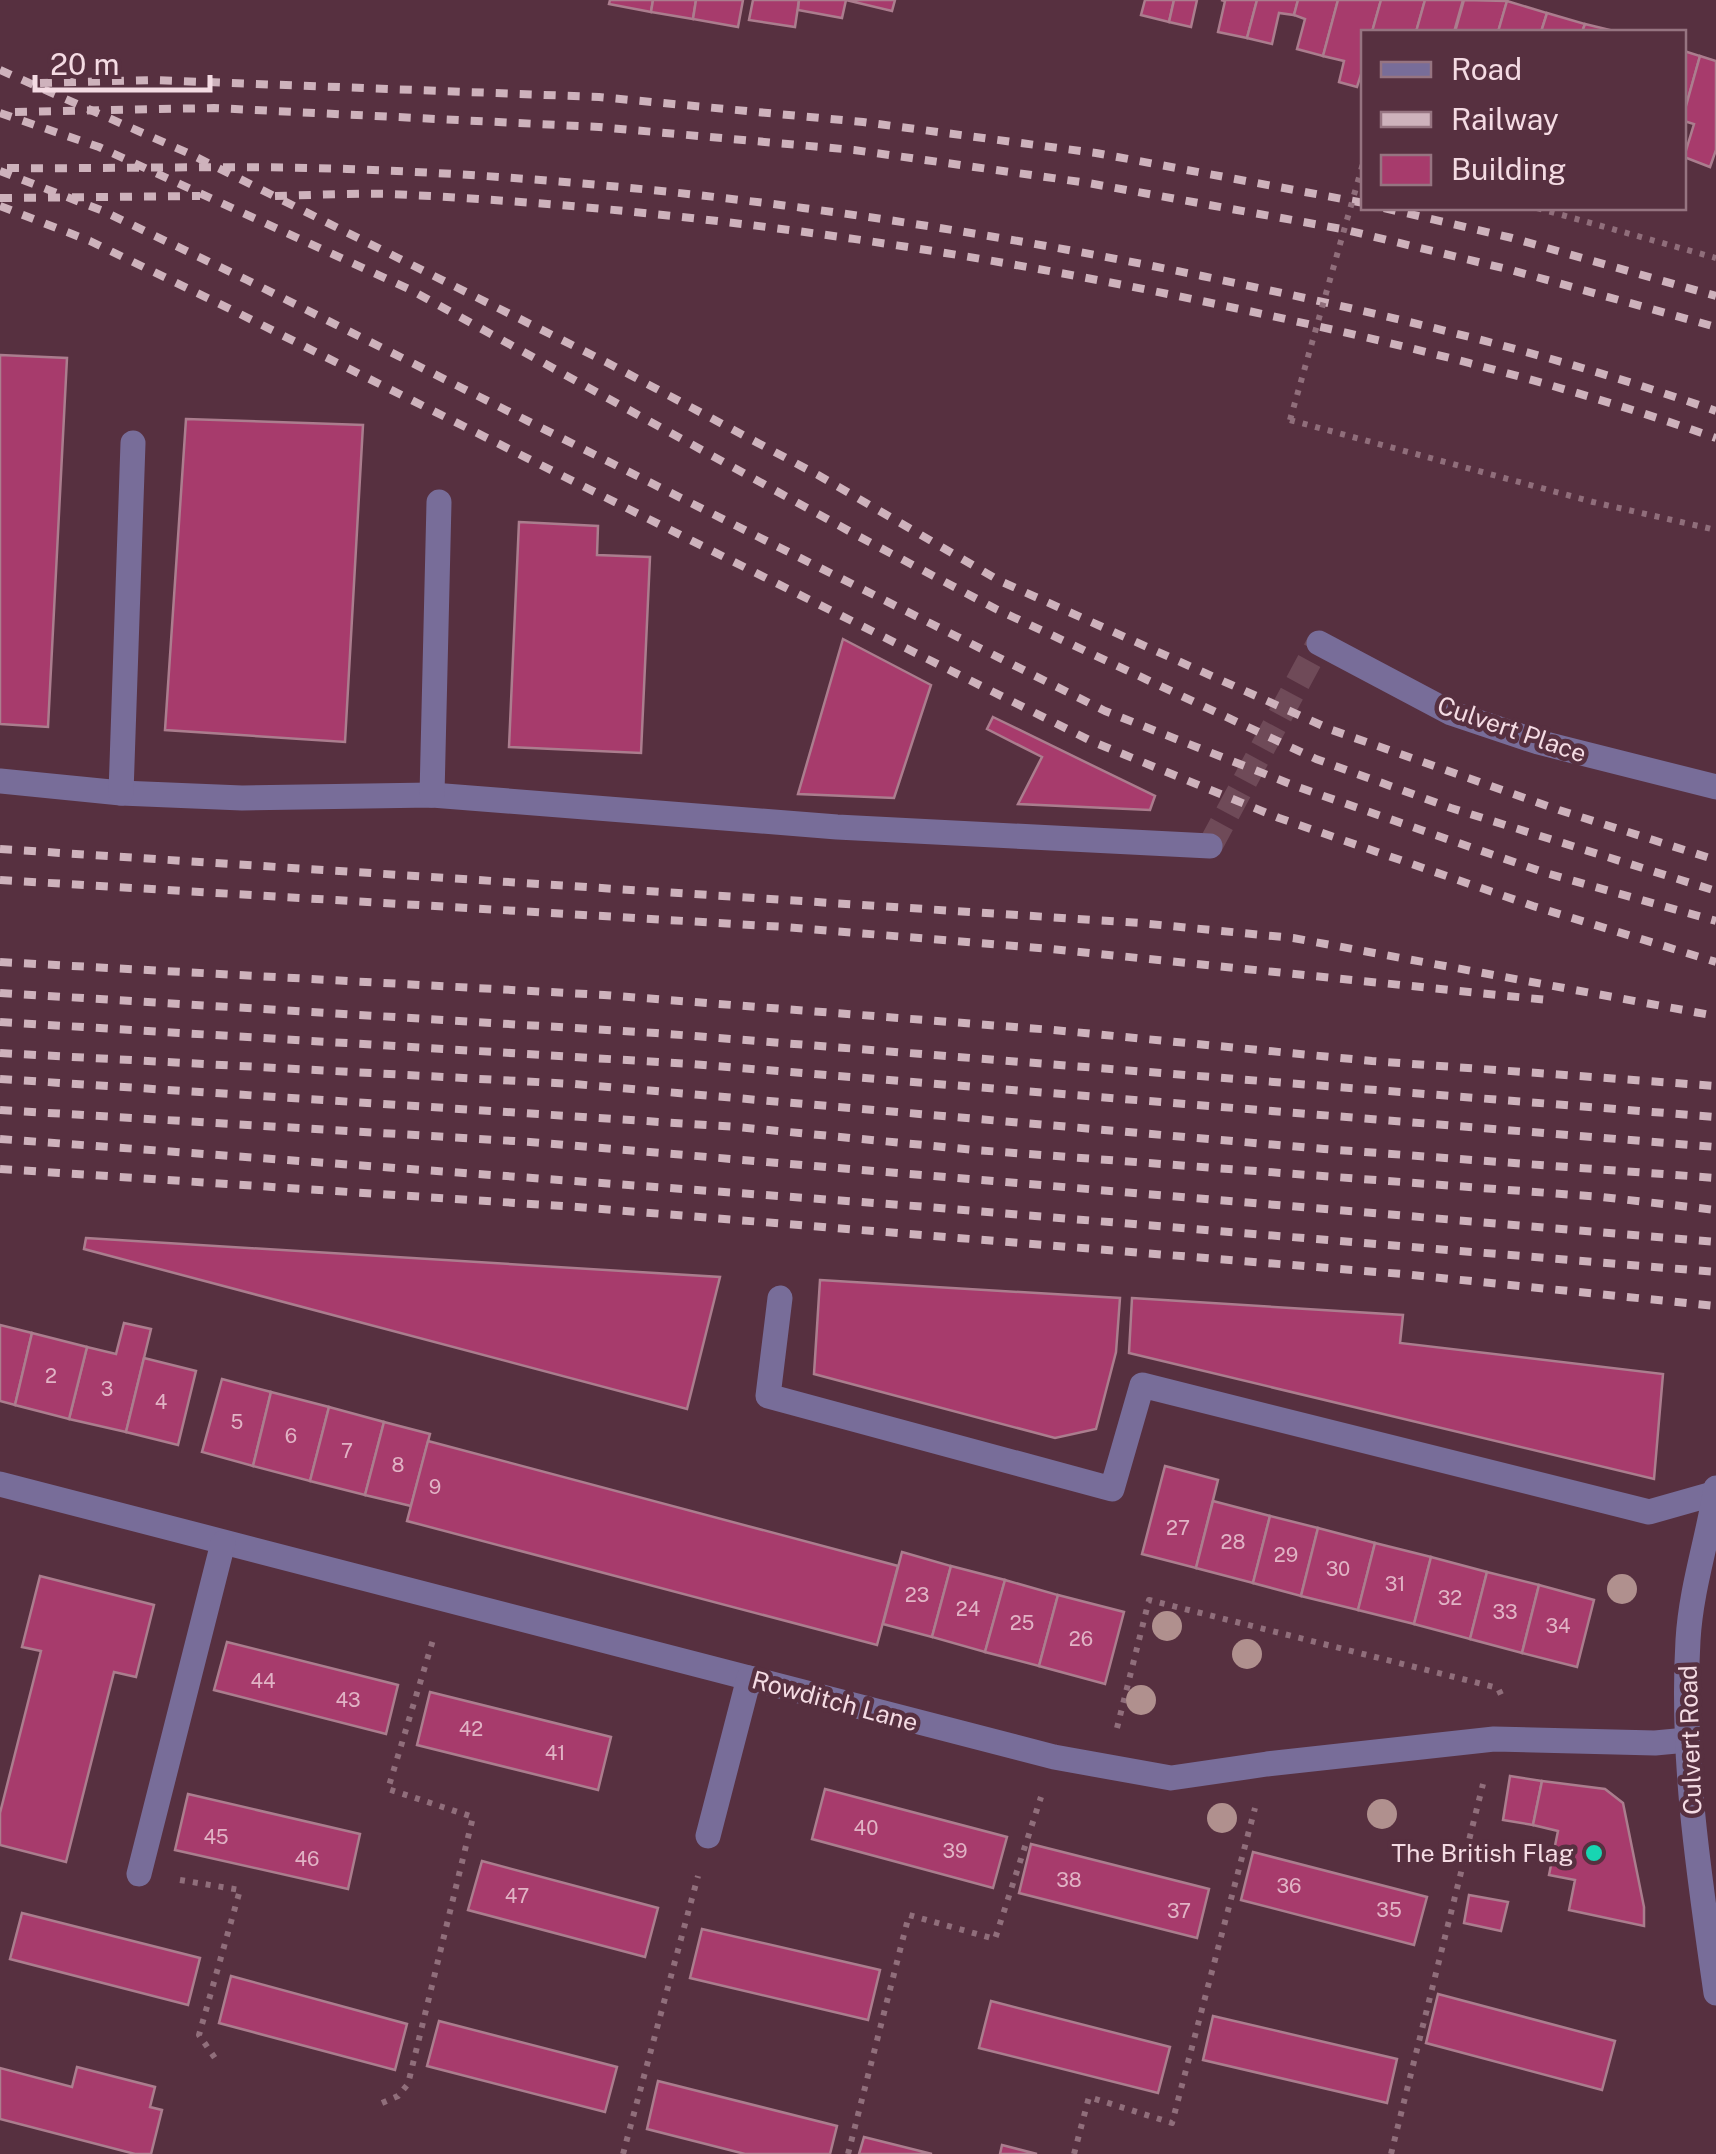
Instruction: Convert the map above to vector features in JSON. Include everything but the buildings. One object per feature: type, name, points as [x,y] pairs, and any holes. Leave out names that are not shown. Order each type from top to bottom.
[{"type":"street","points":[[121,792],[133,443]]},
{"type":"street","points":[[432,794],[439,502]]},
{"type":"street","name":"Culvert Place","points":[[1318,643],[1452,713],[1538,742],[1716,787]]},
{"type":"street","points":[[0,782],[242,798],[432,794],[838,827],[1210,846]]},
{"type":"street","points":[[780,1298],[768,1396],[1112,1489],[1142,1386],[1649,1512],[1716,1492]]},
{"type":"street","name":"Rowditch Lane","points":[[0,1484],[1054,1758],[1171,1778],[1506,1739],[1655,1743],[1687,1740]]},
{"type":"street","name":"Culvert Road","points":[[1716,1492],[1688,1637],[1687,1740],[1690,1813],[1716,1992]]},
{"type":"street","points":[[139,1874],[223,1543]]},
{"type":"street","points":[[708,1836],[749,1678]]},
{"type":"path","points":[[1361,171],[1290,420],[1592,502],[1716,530]]},
{"type":"path","points":[[1545,210],[1716,258]]},
{"type":"path","points":[[382,2104],[398,2096],[408,2084],[473,1817],[388,1789],[444,1600]]},
{"type":"path","points":[[1109,1767],[1149,1600],[1498,1688],[1506,1739],[1391,2154]]},
{"type":"path","points":[[848,2154],[909,1915],[996,1939],[1054,1758]]},
{"type":"path","points":[[1074,2154],[1089,2096],[1172,2123],[1267,1764]]},
{"type":"path","points":[[623,2154],[708,1836]]},
{"type":"path","points":[[139,1874],[240,1890],[200,2035],[218,2062]]},
{"type":"tunnel","points":[[1210,846],[1319,643]]},
{"type":"railway","points":[[0,70],[188,153],[606,362],[818,475],[1000,581],[1332,730],[1716,860]]},
{"type":"railway","points":[[40,83],[153,80],[599,97],[863,122],[1096,153],[1361,202]]},
{"type":"railway","points":[[15,112],[214,108],[599,127],[854,150],[1088,183],[1342,229],[1511,270],[1716,327]]},
{"type":"railway","points":[[0,113],[99,147],[411,290],[996,609],[1316,759],[1451,808],[1716,891]]},
{"type":"railway","points":[[7,168],[305,168],[455,174],[670,192],[884,219],[1096,255],[1332,304],[1526,352],[1716,411]]},
{"type":"railway","points":[[0,171],[103,211],[247,280],[1105,711],[1298,787],[1444,838],[1546,873],[1716,921]]},
{"type":"railway","points":[[275,196],[394,194],[601,209],[791,230],[980,259],[1168,294],[1375,340],[1581,394],[1716,438]]},
{"type":"railway","points":[[0,198],[200,196]]},
{"type":"railway","points":[[0,206],[90,241],[232,310],[1091,741],[1279,818],[1533,906],[1716,962]]},
{"type":"railway","points":[[1393,210],[1512,238],[1716,296]]},
{"type":"railway","points":[[0,849],[1140,923],[1293,938],[1716,1016]]},
{"type":"railway","points":[[0,880],[785,927],[1051,949],[1547,1000]]},
{"type":"railway","points":[[0,962],[604,995],[1053,1030],[1372,1061],[1716,1086]]},
{"type":"railway","points":[[0,993],[656,1033],[1716,1117]]},
{"type":"railway","points":[[0,1022],[691,1064],[1716,1147]]},
{"type":"railway","points":[[0,1053],[574,1084],[1324,1149],[1716,1178]]},
{"type":"railway","points":[[0,1079],[737,1127],[975,1150],[1602,1197],[1716,1210]]},
{"type":"railway","points":[[0,1110],[530,1142],[1716,1242]]},
{"type":"railway","points":[[0,1139],[902,1205],[1716,1272]]},
{"type":"railway","points":[[0,1169],[577,1207],[1402,1274],[1716,1306]]},
{"type":"place","name":"The British Flag","points":[[1594,1853]]}]
